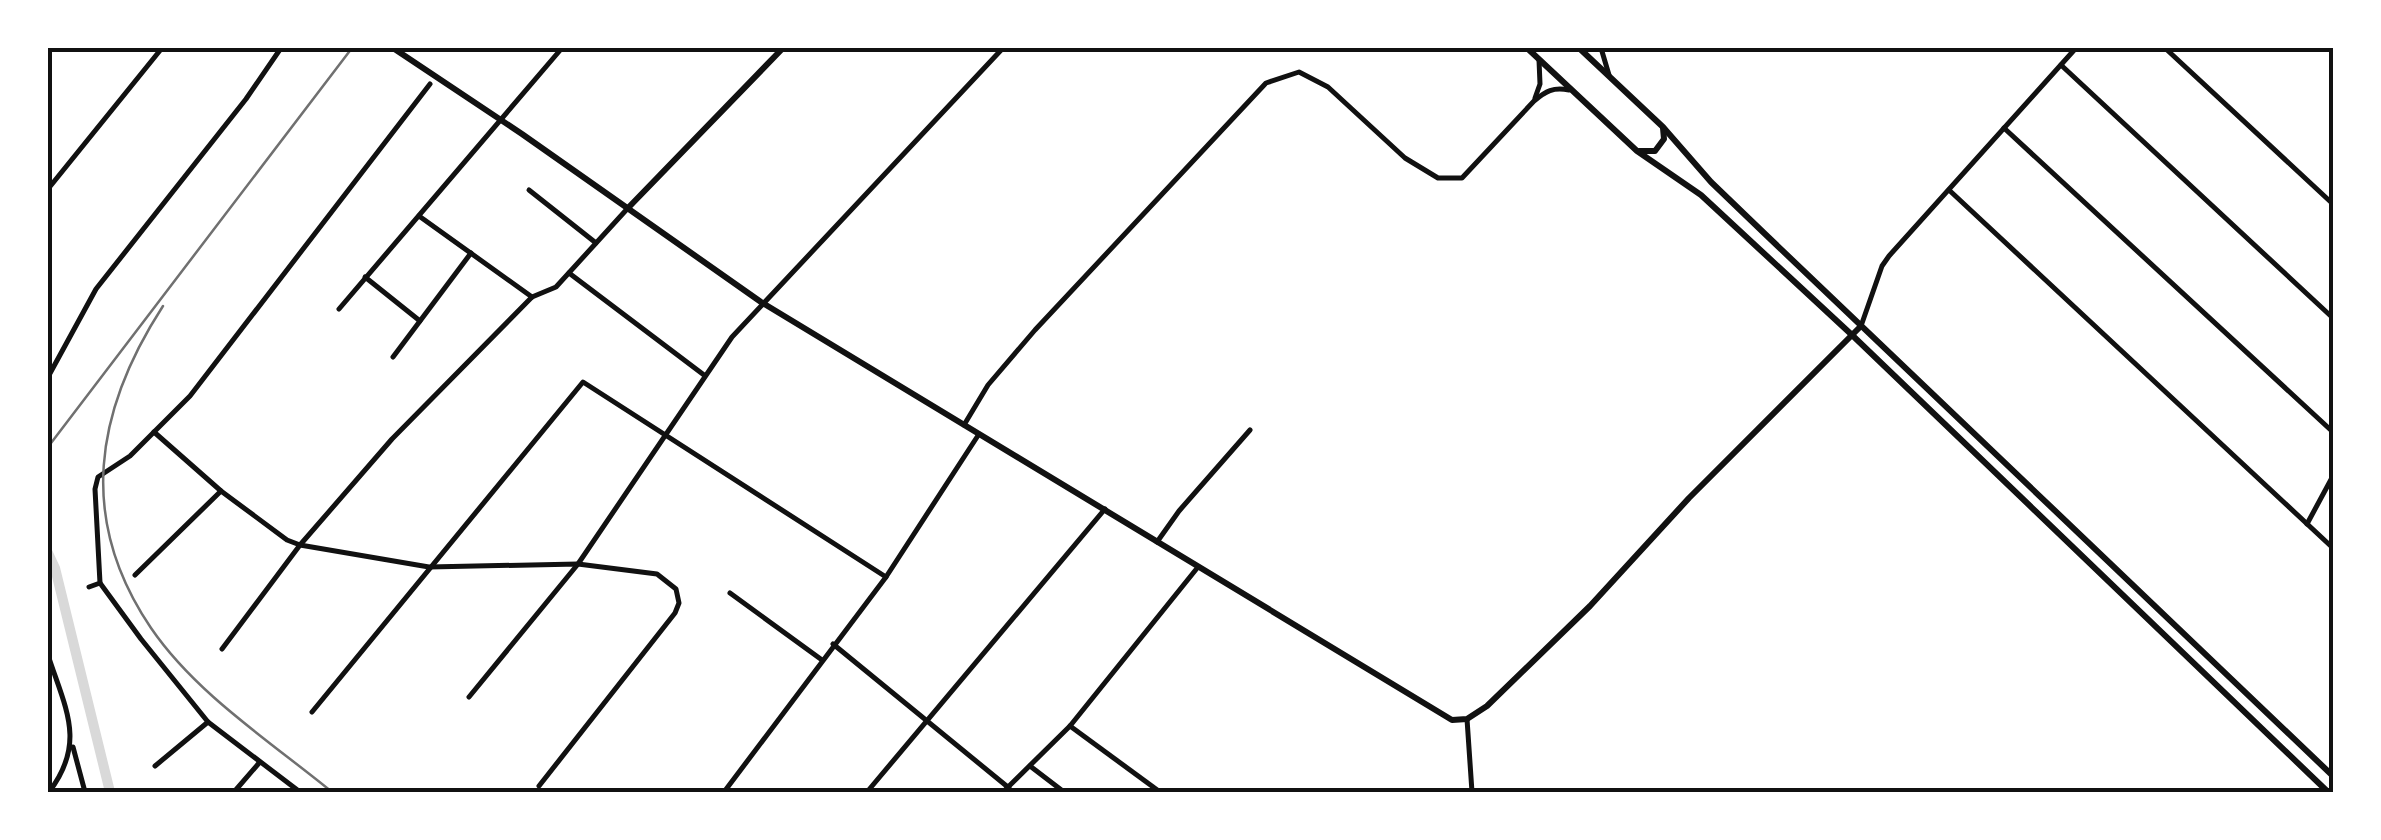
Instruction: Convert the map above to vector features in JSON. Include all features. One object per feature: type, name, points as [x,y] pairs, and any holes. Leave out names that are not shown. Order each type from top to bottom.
[{"type":"main road","points":[[394,48],[761,302],[1452,720],[1466,719],[1487,706],[1590,606],[1689,498],[1861,326]]},
{"type":"main road","points":[[628,208],[783,48]]},
{"type":"main road","points":[[1527,48],[1637,151],[1701,195],[1852,335],[2328,792]]},
{"type":"main road","points":[[1580,48],[1663,126],[1711,182],[2334,777]]},
{"type":"main road","points":[[1637,151],[1655,151],[1664,140],[1663,126]]},
{"type":"street","points":[[48,189],[162,48]]},
{"type":"street","points":[[48,378],[96,289],[246,99],[281,48]]},
{"type":"street","points":[[339,309],[562,48]]},
{"type":"street","points":[[470,697],[578,564],[704,375],[761,302],[1003,48]]},
{"type":"street","points":[[1601,48],[1610,78]]},
{"type":"street","points":[[1861,326],[1882,266],[2076,48]]},
{"type":"street","points":[[2165,48],[2334,206]]},
{"type":"street","points":[[1534,101],[1540,84],[1538,59]]},
{"type":"street","points":[[2061,65],[2334,318]]},
{"type":"street","points":[[964,425],[988,385],[1035,330],[1266,83],[1299,72],[1328,87],[1404,158],[1438,178],[1462,178],[1547,90],[1571,90]]},
{"type":"street","points":[[300,792],[208,722],[140,640],[100,582],[95,489],[98,477],[130,456],[190,396],[430,84]]},
{"type":"street","points":[[2004,128],[2334,433]]},
{"type":"street","points":[[528,190],[596,242]]},
{"type":"street","points":[[1949,190],[2334,550]]},
{"type":"street","points":[[222,649],[300,544],[392,439],[532,297],[556,287],[628,208]]},
{"type":"street","points":[[419,216],[532,297]]},
{"type":"street","points":[[393,357],[471,253]]},
{"type":"street","points":[[569,273],[704,375]]},
{"type":"street","points":[[364,277],[420,321]]},
{"type":"street","points":[[312,712],[584,382],[886,577]]},
{"type":"street","points":[[1158,542],[1179,511],[1250,430]]},
{"type":"street","points":[[154,432],[220,491],[288,540],[300,544],[429,566],[578,564],[657,574],[676,589],[679,603],[675,613],[620,688],[539,786]]},
{"type":"street","points":[[724,792],[886,577],[978,434]]},
{"type":"street","points":[[2307,524],[2334,474]]},
{"type":"street","points":[[136,575],[220,491]]},
{"type":"street","points":[[866,792],[1105,510]]},
{"type":"street","points":[[834,644],[929,720],[1006,790],[1070,726],[1198,567]]},
{"type":"street","points":[[89,587],[100,582]]},
{"type":"street","points":[[730,593],[822,660]]},
{"type":"street","points":[[48,655],[69,719],[72,746],[86,792]]},
{"type":"street","points":[[1466,719],[1472,792]]},
{"type":"street","points":[[155,766],[208,722]]},
{"type":"street","points":[[1070,726],[1160,792]]},
{"type":"street","points":[[49,792],[61,776],[72,746]]},
{"type":"street","points":[[234,792],[259,762]]},
{"type":"street","points":[[1030,766],[1064,792]]},
{"type":"waterway","points":[[48,553],[55,568],[110,792]]},
{"type":"railway","points":[[48,447],[352,48]]},
{"type":"railway","points":[[163,306],[122,385],[110,425],[104,506],[112,546],[127,587],[169,652],[212,696],[332,792]]}]
